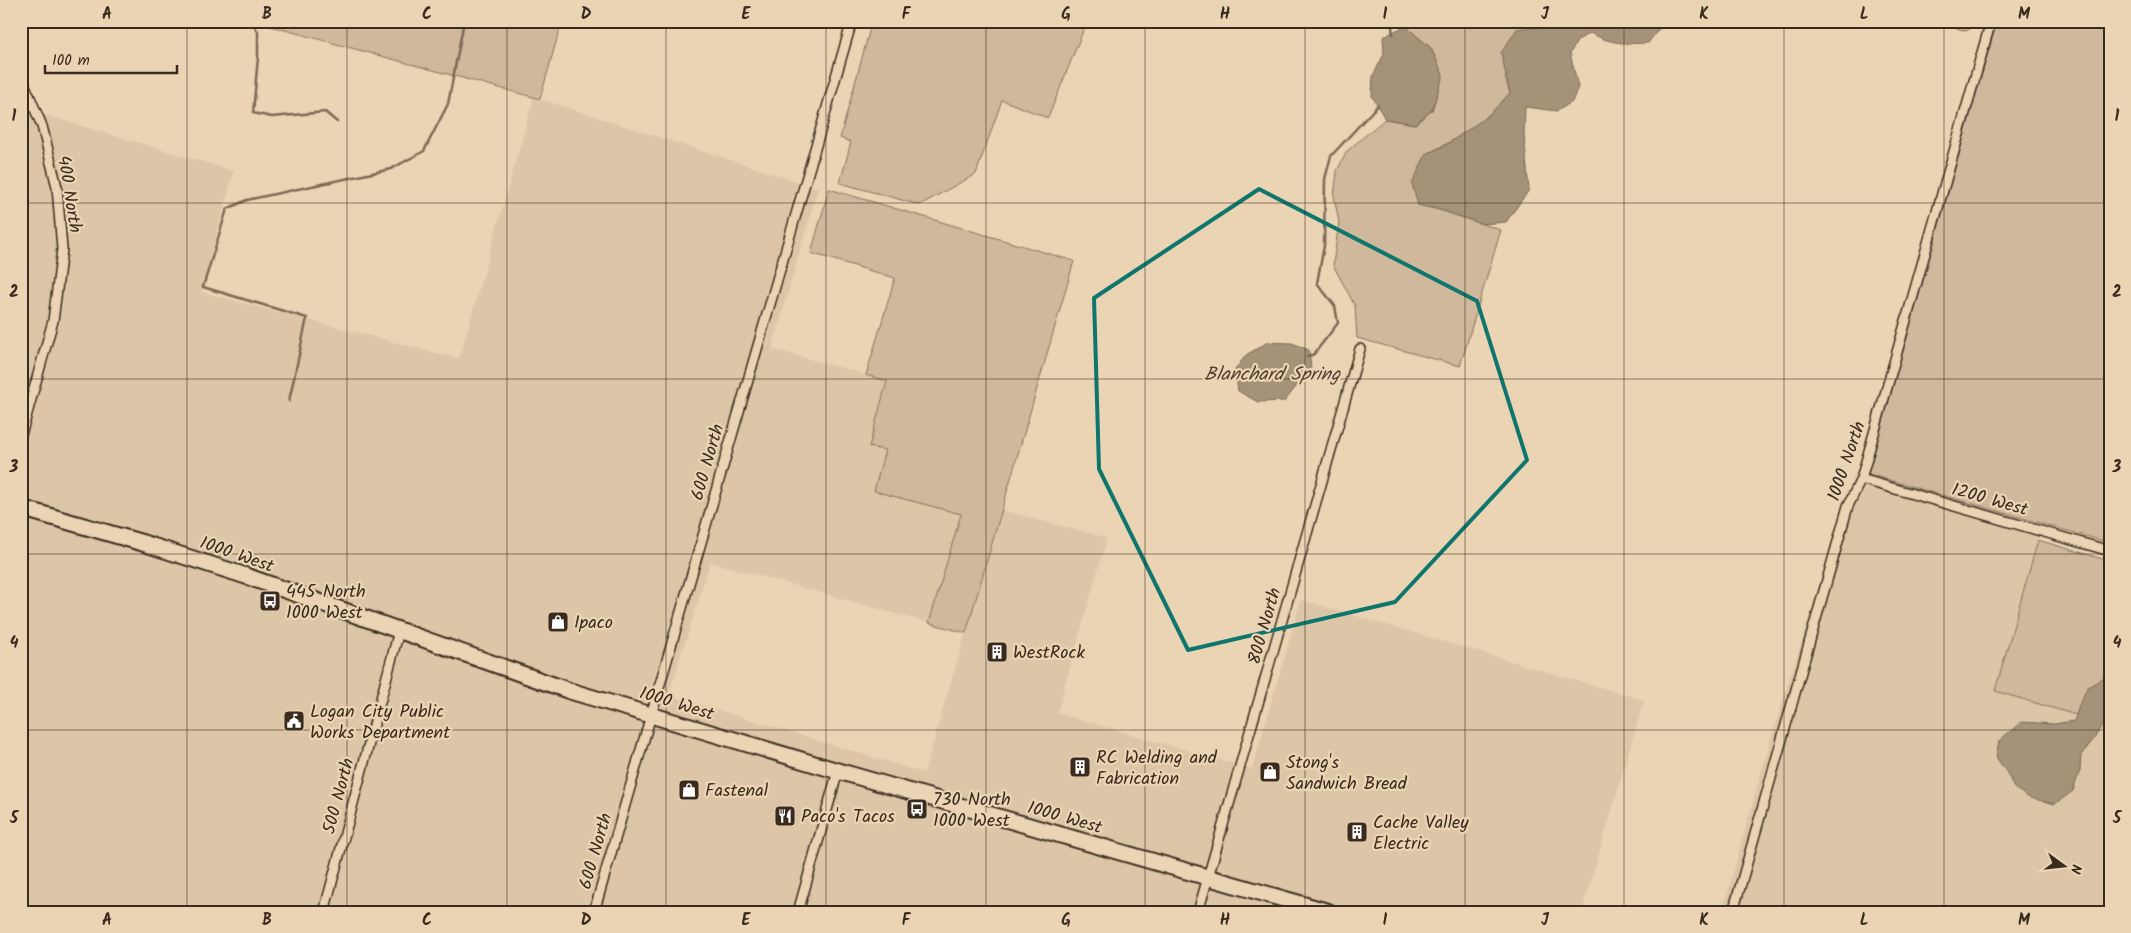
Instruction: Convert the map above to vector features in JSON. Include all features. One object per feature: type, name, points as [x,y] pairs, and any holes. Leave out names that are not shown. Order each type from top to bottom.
[{"type":"main road","name":"1000 West","points":[[21,508],[162,549],[254,579],[516,673],[838,771],[1328,912]]},
{"type":"street","name":"600 North","points":[[594,912],[852,21]]},
{"type":"street","name":"1000 North","points":[[1733,912],[1848,506],[1861,478],[1991,21]]},
{"type":"street","name":"400 North","points":[[21,76],[42,126],[57,187],[62,249],[53,321],[21,435]]},
{"type":"street","name":"800 North","points":[[1198,912],[1360,349]]},
{"type":"street","name":"1200 West","points":[[1861,478],[2110,551]]},
{"type":"street","name":"500 North","points":[[324,912],[399,631]]},
{"type":"street","points":[[798,912],[838,771]]},
{"type":"highlighted area","points":[[1259,189],[1477,301],[1527,460],[1395,602],[1188,650],[1099,469],[1094,298]]},
{"type":"shaded area","points":[[268,21],[562,21],[540,99],[270,26]]},
{"type":"shaded area","points":[[872,21],[1087,21],[1048,118],[1002,100],[976,174],[920,205],[840,183],[851,142],[840,138]]},
{"type":"shaded area","points":[[1406,21],[1568,21],[1551,28],[1532,26],[1505,78],[1510,93],[1502,103],[1472,128],[1426,154],[1418,205],[1440,210],[1501,230],[1460,366],[1357,338],[1355,306],[1333,265],[1339,222],[1334,197],[1337,171],[1347,151],[1385,119],[1415,124],[1432,110],[1443,75],[1431,48],[1405,26]]},
{"type":"shaded area","points":[[1935,21],[1980,21],[1966,31]]},
{"type":"shaded area","points":[[1997,21],[2110,21],[2110,543],[1868,474]]},
{"type":"shaded area","points":[[534,97],[818,188],[772,349],[887,380],[870,446],[885,450],[961,514],[929,623],[710,562],[669,695],[924,773],[1002,510],[1107,538],[1057,713],[1252,769],[1301,600],[1644,700],[1582,912],[21,912],[21,108],[234,171],[201,292],[459,359]]},
{"type":"shaded area","points":[[829,189],[1074,261],[966,633],[929,623],[961,514],[874,491],[885,450],[869,447],[887,381],[866,375],[895,278],[811,253]]},
{"type":"shaded area","points":[[1868,474],[2042,524],[1995,691],[2110,725],[2110,912],[1722,912],[1770,741],[1854,475]]},
{"type":"shaded area","points":[[2038,540],[2110,561],[2110,725],[1995,691]]},
{"type":"water","points":[[1568,21],[1665,21],[1648,43],[1618,42],[1590,33],[1578,40],[1570,53],[1578,87],[1572,102],[1557,111],[1525,107],[1524,135],[1529,190],[1506,222],[1482,224],[1418,205],[1412,184],[1426,154],[1446,145],[1489,115],[1510,93],[1501,53],[1517,29],[1556,26]]},
{"type":"water","points":[[1405,26],[1431,48],[1443,75],[1432,110],[1415,124],[1385,119],[1372,96],[1373,76],[1384,54],[1383,37]]},
{"type":"water","name":"Blanchard Spring","points":[[1268,342],[1292,343],[1309,350],[1311,367],[1285,401],[1258,402],[1238,391],[1235,370],[1246,355]]},
{"type":"water","points":[[2110,674],[2110,711],[2094,739],[2081,755],[2080,770],[2073,791],[2055,804],[2030,798],[2014,788],[1996,757],[1999,741],[2021,722],[2054,724],[2074,721],[2081,700],[2088,687]]},
{"type":"waterway","points":[[252,21],[258,32],[258,57],[253,113],[272,117],[325,112],[337,122]]},
{"type":"waterway","points":[[289,401],[307,318],[203,287],[227,209],[247,200],[391,169],[424,151],[448,104],[464,21]]},
{"type":"waterway","points":[[1391,21],[1393,34]]},
{"type":"waterway","points":[[1307,357],[1314,354],[1338,323],[1335,306],[1317,283],[1324,246],[1325,179],[1331,156],[1378,105]]},
{"type":"place","name":"445 North 1000 West","points":[[270,601]]},
{"type":"place","name":"Ipaco","points":[[558,622]]},
{"type":"place","name":"WestRock","points":[[997,652]]},
{"type":"place","name":"Logan City Public Works Department","points":[[294,721]]},
{"type":"place","name":"RC Welding and Fabrication","points":[[1080,767]]},
{"type":"place","name":"Stong's Sandwich Bread","points":[[1270,772]]},
{"type":"place","name":"Fastenal","points":[[689,790]]},
{"type":"place","name":"730 North 1000 West","points":[[917,809]]},
{"type":"place","name":"Paco's Tacos","points":[[785,816]]},
{"type":"place","name":"Cache Valley Electric","points":[[1357,832]]}]
